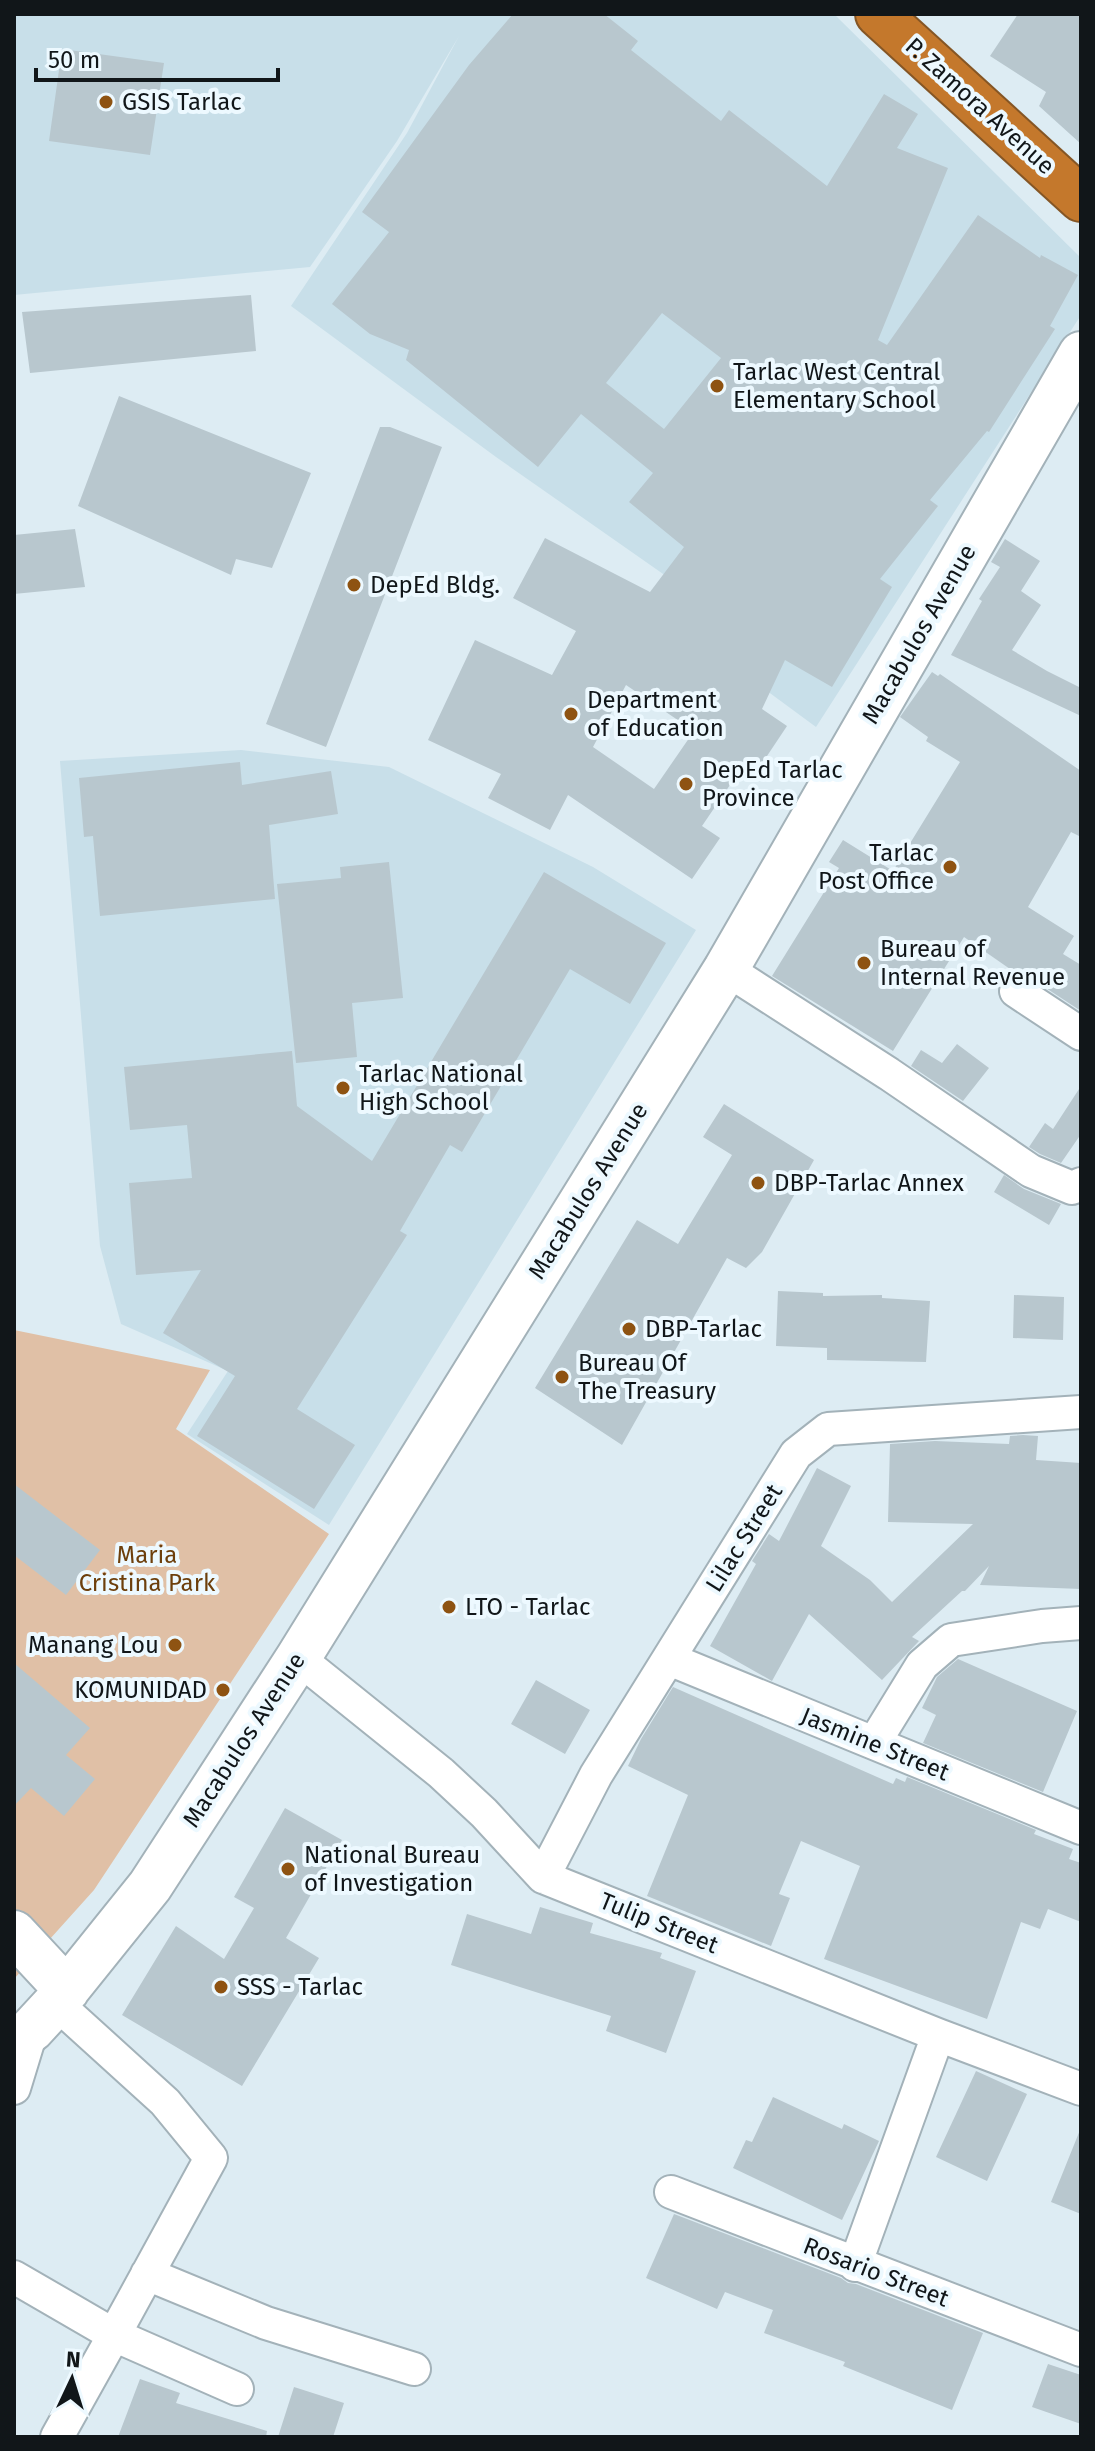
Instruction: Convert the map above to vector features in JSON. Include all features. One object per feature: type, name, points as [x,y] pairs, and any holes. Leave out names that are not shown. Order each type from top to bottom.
[{"type":"highway","name":"P. Zamora Avenue","points":[[878,14],[1081,199]]},
{"type":"street","name":"Macabulos Avenue","points":[[42,2016],[150,1886],[298,1658],[726,969],[1081,354]]},
{"type":"street","points":[[726,969],[889,1074],[1031,1171],[1072,1188],[1081,1184]]},
{"type":"street","points":[[1016,991],[1081,1034]]},
{"type":"street","name":"Lilac Street","points":[[543,1877],[596,1775],[796,1454],[828,1429],[1081,1412]]},
{"type":"street","points":[[874,1743],[922,1665],[951,1640],[1081,1623]]},
{"type":"street","name":"Tulip Street","points":[[298,1658],[441,1773],[484,1813],[543,1877],[1081,2089]]},
{"type":"street","name":"Jasmine Street","points":[[669,1659],[1081,1828]]},
{"type":"street","points":[[14,1933],[42,2016],[165,2102],[211,2158],[57,2437]]},
{"type":"street","points":[[14,2088],[42,2016]]},
{"type":"street","points":[[855,2265],[938,2035]]},
{"type":"street","name":"Rosario Street","points":[[671,2192],[1081,2350]]},
{"type":"street","points":[[147,2274],[266,2323],[414,2369]]},
{"type":"street","points":[[14,2277],[114,2335],[237,2389]]},
{"type":"shaded area","name":"Tarlac West Central Elementary School","points":[[14,14],[834,14],[1081,258],[1081,315],[816,727],[688,633],[676,583],[496,457],[291,306],[407,133],[459,36],[397,141],[310,267],[14,295]]},
{"type":"shaded area","name":"Tarlac National High School","points":[[241,750],[389,767],[593,867],[696,930],[329,1525],[187,1434],[228,1371],[121,1324],[100,1246],[60,761]]},
{"type":"green space","name":"Maria Cristina Park","points":[[14,1330],[210,1370],[176,1429],[329,1534],[94,1890],[14,1979]]},
{"type":"building","name":"Tarlac West Central Elementary School","points":[[513,14],[604,14],[638,41],[631,50],[721,121],[729,110],[827,186],[884,94],[918,114],[897,148],[948,168],[878,340],[887,345],[978,215],[1040,258],[1041,255],[1078,275],[1050,326],[1055,329],[989,432],[930,500],[938,506],[880,579],[892,587],[832,687],[785,660],[762,709],[787,726],[759,768],[747,760],[702,826],[720,838],[692,879],[568,795],[550,830],[488,798],[501,774],[428,740],[475,640],[552,675],[576,631],[513,598],[545,538],[650,592],[684,547],[629,502],[653,473],[581,414],[538,467],[406,360],[409,350],[370,334],[332,304],[389,232],[362,212],[469,65]],"holes":[[[662,313],[721,358],[664,429],[606,383]],[[626,685],[694,731],[654,789],[593,747]]]},
{"type":"building","points":[[1018,14],[1081,14],[1081,144],[1039,106],[1046,92],[990,56]]},
{"type":"building","name":"GSIS Tarlac","points":[[62,49],[164,63],[150,155],[49,141]]},
{"type":"building","points":[[251,295],[256,351],[30,373],[22,312]]},
{"type":"building","points":[[119,396],[311,473],[272,568],[236,559],[231,575],[78,506]]},
{"type":"building","name":"DepEd Bldg.","points":[[380,427],[390,427],[442,447],[326,747],[266,724]]},
{"type":"building","points":[[75,529],[85,587],[14,594],[14,535]]},
{"type":"building","points":[[1005,539],[1040,561],[1021,591],[1041,605],[1012,650],[1081,688],[1081,716],[951,655],[982,601],[979,599],[1000,567],[991,562]]},
{"type":"building","points":[[932,672],[938,676],[940,674],[1081,771],[1081,837],[1071,832],[1028,907],[1074,936],[1063,954],[1081,965],[1081,1011],[1026,975],[1010,969],[964,937],[893,1051],[772,976],[839,868],[829,862],[843,840],[893,871],[960,762],[926,741],[928,737],[900,717]]},
{"type":"building","points":[[240,762],[242,785],[331,771],[338,814],[269,825],[275,899],[100,916],[93,836],[84,837],[79,778]]},
{"type":"building","points":[[389,862],[403,998],[352,1003],[357,1057],[296,1063],[277,884],[341,878],[340,867]]},
{"type":"building","points":[[544,872],[666,943],[630,1004],[570,969],[462,1152],[450,1145],[400,1231],[407,1235],[297,1409],[355,1445],[314,1509],[197,1436],[235,1376],[163,1333],[201,1270],[136,1275],[129,1183],[192,1178],[187,1125],[130,1130],[124,1067],[292,1051],[297,1106],[372,1161]]},
{"type":"building","points":[[957,1044],[989,1068],[963,1101],[911,1066],[921,1050],[942,1063]]},
{"type":"building","points":[[1081,1086],[1081,1134],[1061,1163],[1029,1147],[1045,1123],[1053,1129]]},
{"type":"building","name":"DBP-Tarlac","points":[[724,1104],[814,1160],[762,1252],[746,1268],[727,1258],[622,1445],[535,1388],[637,1220],[678,1244],[732,1155],[703,1137]]},
{"type":"building","points":[[1004,1175],[1024,1189],[1061,1204],[1049,1225],[994,1192]]},
{"type":"building","points":[[778,1291],[823,1293],[823,1296],[882,1295],[882,1298],[930,1301],[926,1362],[827,1360],[827,1348],[776,1346]]},
{"type":"building","points":[[1014,1295],[1064,1297],[1063,1340],[1013,1338]]},
{"type":"building","points":[[1010,1436],[1038,1436],[1036,1460],[1081,1463],[1081,1589],[980,1585],[989,1566],[912,1637],[919,1641],[882,1680],[809,1614],[772,1681],[710,1646],[756,1564],[752,1561],[769,1534],[779,1541],[817,1468],[851,1486],[821,1546],[870,1580],[892,1602],[973,1524],[888,1522],[890,1444],[935,1441],[1009,1444]]},
{"type":"building","points":[[14,1484],[100,1550],[66,1595],[14,1555]]},
{"type":"building","points":[[958,1659],[1077,1711],[1043,1792],[923,1743],[936,1715],[922,1708],[937,1677]]},
{"type":"building","points":[[14,1663],[90,1728],[66,1755],[95,1779],[64,1816],[31,1788],[14,1806]]},
{"type":"building","points":[[536,1680],[590,1710],[565,1754],[511,1724]]},
{"type":"building","points":[[673,1687],[893,1784],[896,1778],[905,1782],[907,1777],[1036,1830],[1034,1834],[1073,1849],[1069,1859],[1081,1863],[1081,1922],[1048,1909],[1040,1929],[1021,1922],[987,2019],[824,1959],[860,1866],[801,1841],[779,1894],[790,1898],[771,1946],[647,1896],[688,1795],[628,1766]]},
{"type":"building","name":"SSS - Tarlac","points":[[285,1808],[342,1840],[286,1938],[319,1958],[242,2086],[122,2015],[176,1926],[224,1959],[254,1908],[234,1897]]},
{"type":"building","points":[[540,1907],[593,1923],[590,1933],[662,1953],[660,1958],[696,1971],[666,2053],[606,2031],[611,2016],[451,1965],[467,1914],[531,1934]]},
{"type":"building","points":[[976,2071],[1027,2094],[987,2181],[936,2157]]},
{"type":"building","points":[[773,2097],[842,2129],[844,2124],[879,2141],[842,2220],[733,2168],[746,2140],[752,2142]]},
{"type":"building","points":[[1081,2130],[1081,2214],[1051,2202]]},
{"type":"building","points":[[674,2214],[983,2333],[952,2410],[843,2366],[845,2362],[764,2333],[773,2310],[725,2292],[717,2309],[646,2278]]},
{"type":"building","points":[[1048,2364],[1081,2375],[1081,2424],[1032,2407]]},
{"type":"building","points":[[140,2379],[180,2393],[176,2403],[267,2431],[266,2437],[118,2437]]},
{"type":"building","points":[[294,2387],[344,2403],[333,2437],[278,2437]]},
{"type":"place","name":"GSIS Tarlac","points":[[106,102]]},
{"type":"place","name":"Tarlac West Central Elementary School","points":[[717,386]]},
{"type":"place","name":"DepEd Bldg.","points":[[354,585]]},
{"type":"place","name":"Department of Education","points":[[571,714]]},
{"type":"place","name":"DepEd Tarlac Province","points":[[686,784]]},
{"type":"place","name":"Tarlac Post Office","points":[[950,867]]},
{"type":"place","name":"Bureau of Internal Revenue","points":[[864,963]]},
{"type":"place","name":"Tarlac National High School","points":[[343,1088]]},
{"type":"place","name":"DBP-Tarlac Annex","points":[[758,1183]]},
{"type":"place","name":"DBP-Tarlac","points":[[629,1329]]},
{"type":"place","name":"Bureau Of The Treasury","points":[[562,1377]]},
{"type":"place","name":"LTO - Tarlac","points":[[449,1607]]},
{"type":"place","name":"Manang Lou","points":[[175,1645]]},
{"type":"place","name":"KOMUNIDAD","points":[[223,1690]]},
{"type":"place","name":"National Bureau of Investigation","points":[[288,1869]]},
{"type":"place","name":"SSS - Tarlac","points":[[221,1987]]}]
